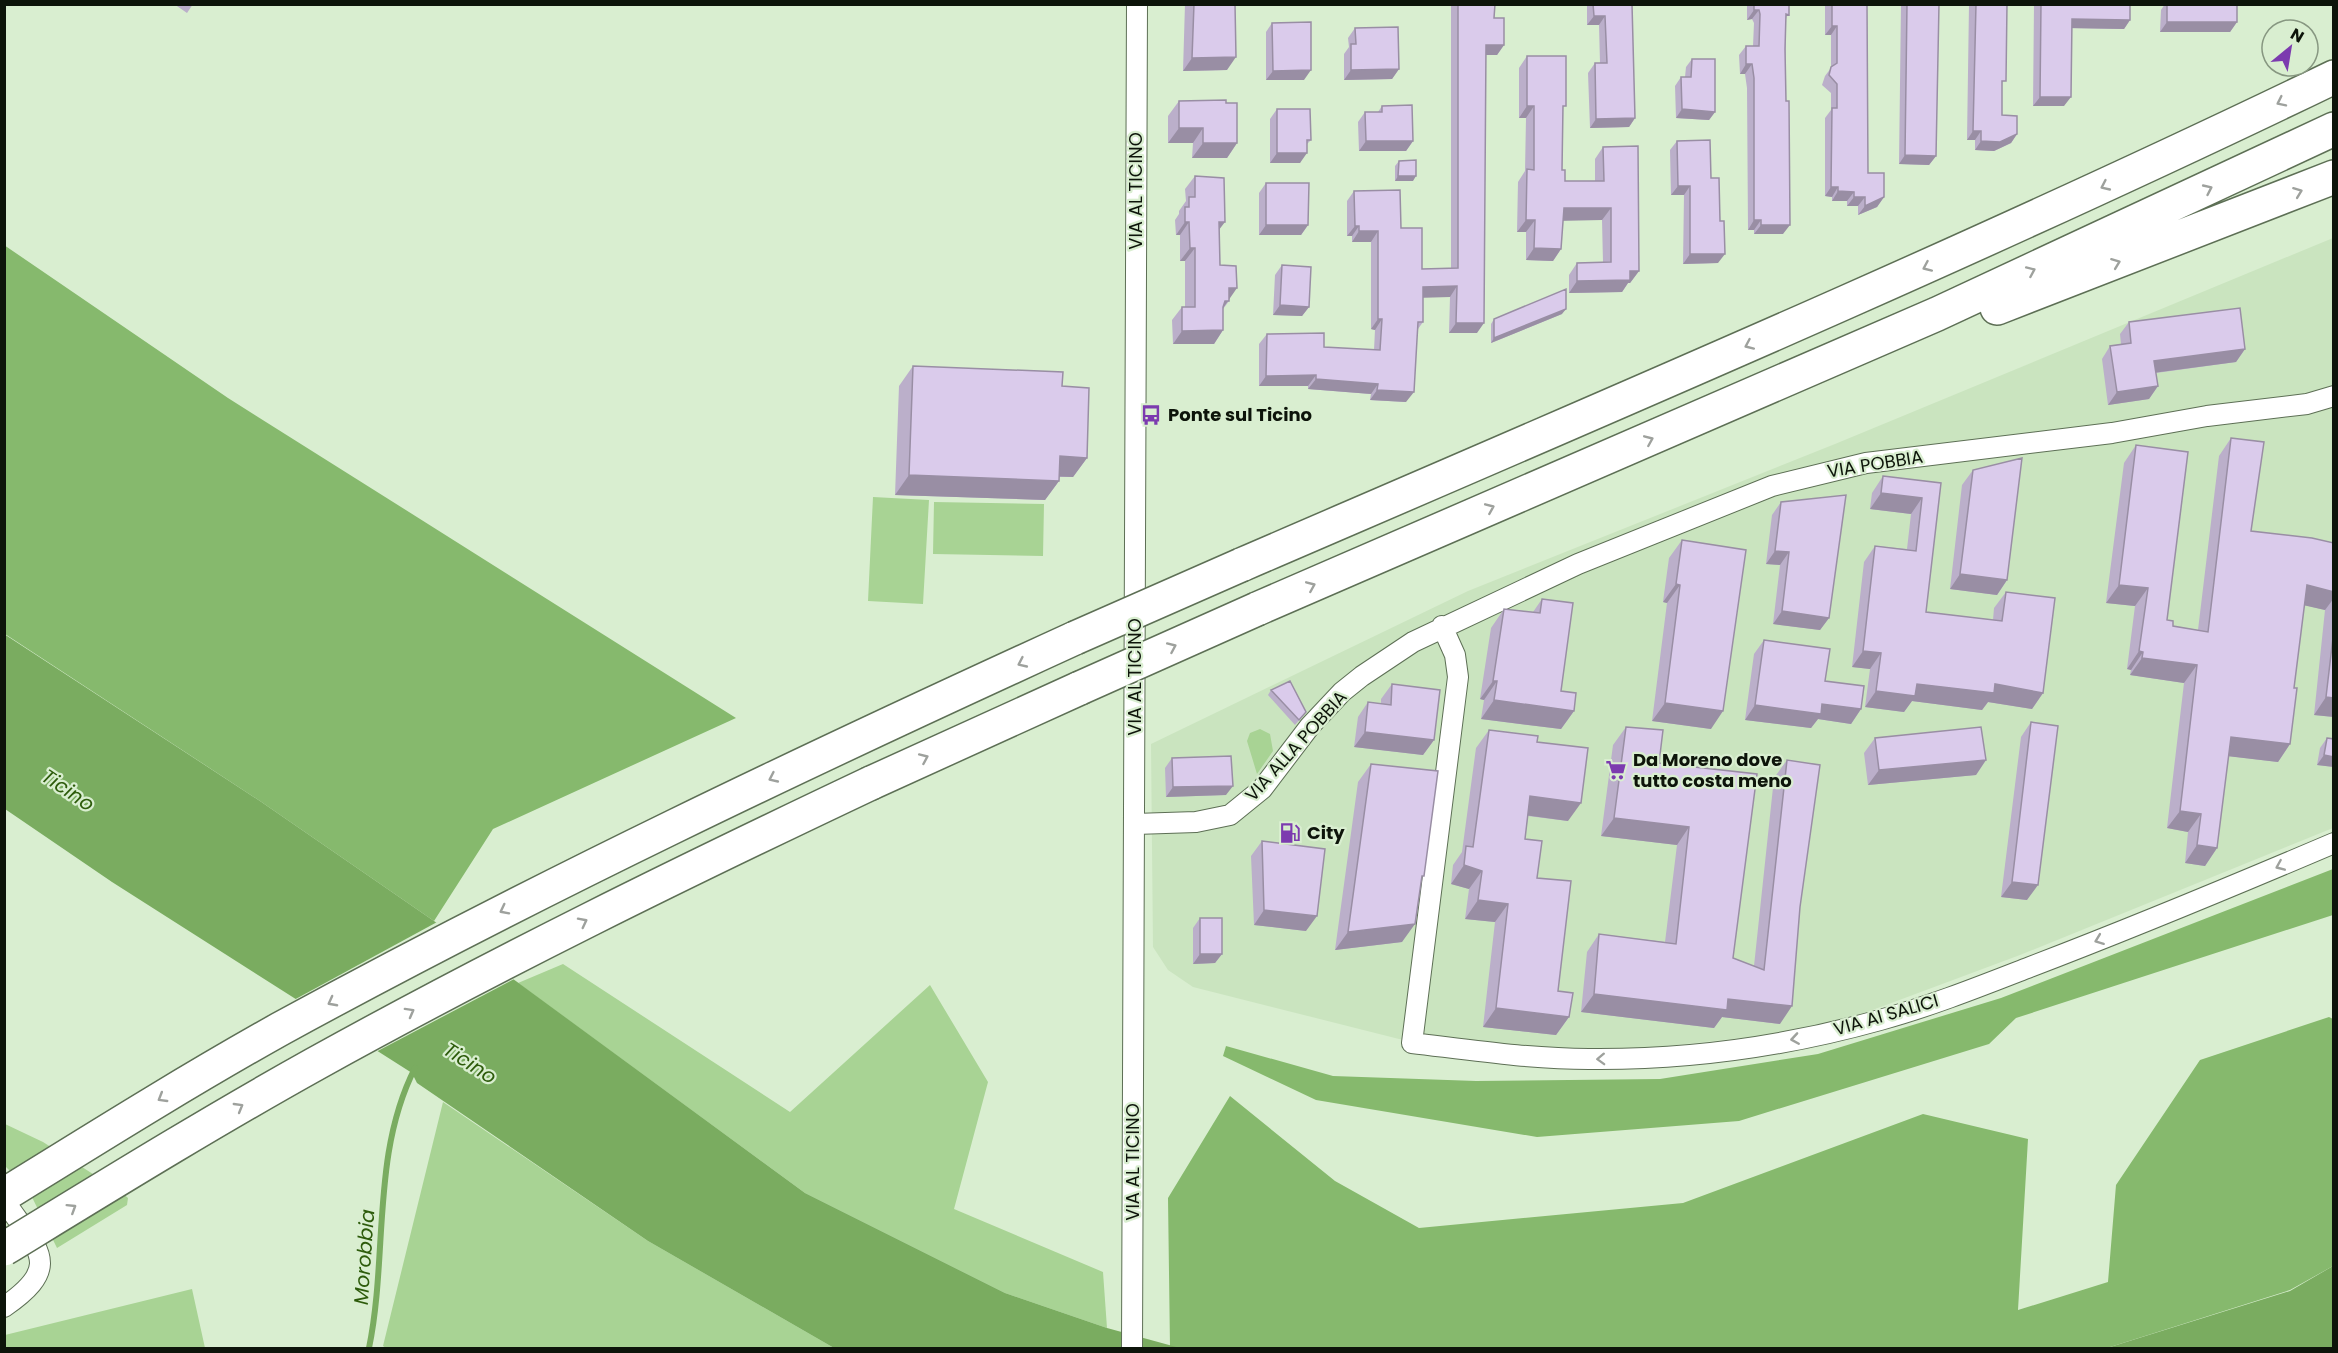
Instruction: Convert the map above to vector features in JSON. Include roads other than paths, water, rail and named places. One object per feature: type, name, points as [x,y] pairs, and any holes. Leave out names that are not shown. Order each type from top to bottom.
[{"type":"highway","points":[[4,1195],[278,1031],[629,847],[1075,638],[1869,293],[2112,183],[2334,77]]},
{"type":"highway","points":[[4,1249],[221,1117],[429,1002],[626,901],[871,783],[1257,609],[1747,397],[2062,257],[2334,129]]},
{"type":"highway","points":[[1747,397],[2042,292],[2334,177]]},
{"type":"street","name":"VIA AL TICINO","points":[[1132,1348],[1133,976],[1136,824],[1137,4]]},
{"type":"street","name":"VIA POBBIA","points":[[1443,626],[1587,560],[1740,498],[1804,476],[1866,464],[2112,433],[2207,416],[2307,404],[2334,396]]},
{"type":"street","name":"VIA ALLA POBBIA","points":[[1136,824],[1216,820],[1241,808],[1262,789],[1310,726],[1342,693],[1385,660],[1443,626]]},
{"type":"street","name":"VIA AI SALICI","points":[[1443,626],[1455,655],[1458,677],[1412,1043],[1525,1057],[1589,1059],[1724,1051],[1805,1037],[1880,1020],[1936,1002],[2152,920],[2334,843]]},
{"type":"street","points":[[4,1200],[39,1253],[42,1265],[34,1284],[4,1308]]},
{"type":"water","name":"Ticino","points":[[4,634],[260,801],[434,921],[805,1193],[1005,1293],[1107,1328],[1180,1348],[834,1348],[648,1241],[417,1083],[412,1073],[112,882],[5,809]]},
{"type":"water","points":[[2333,1266],[2333,1348],[2107,1348],[2290,1291]]},
{"type":"waterway","name":"Morobbia","points":[[369,1348],[375,1313],[386,1170],[401,1101],[415,1068]]},
{"type":"place","name":"Ponte sul Ticino","points":[[1151,415]]},
{"type":"place","name":"Da Moreno dove tutto costa meno","points":[[1616,770]]},
{"type":"place","name":"City","points":[[1290,833]]}]
